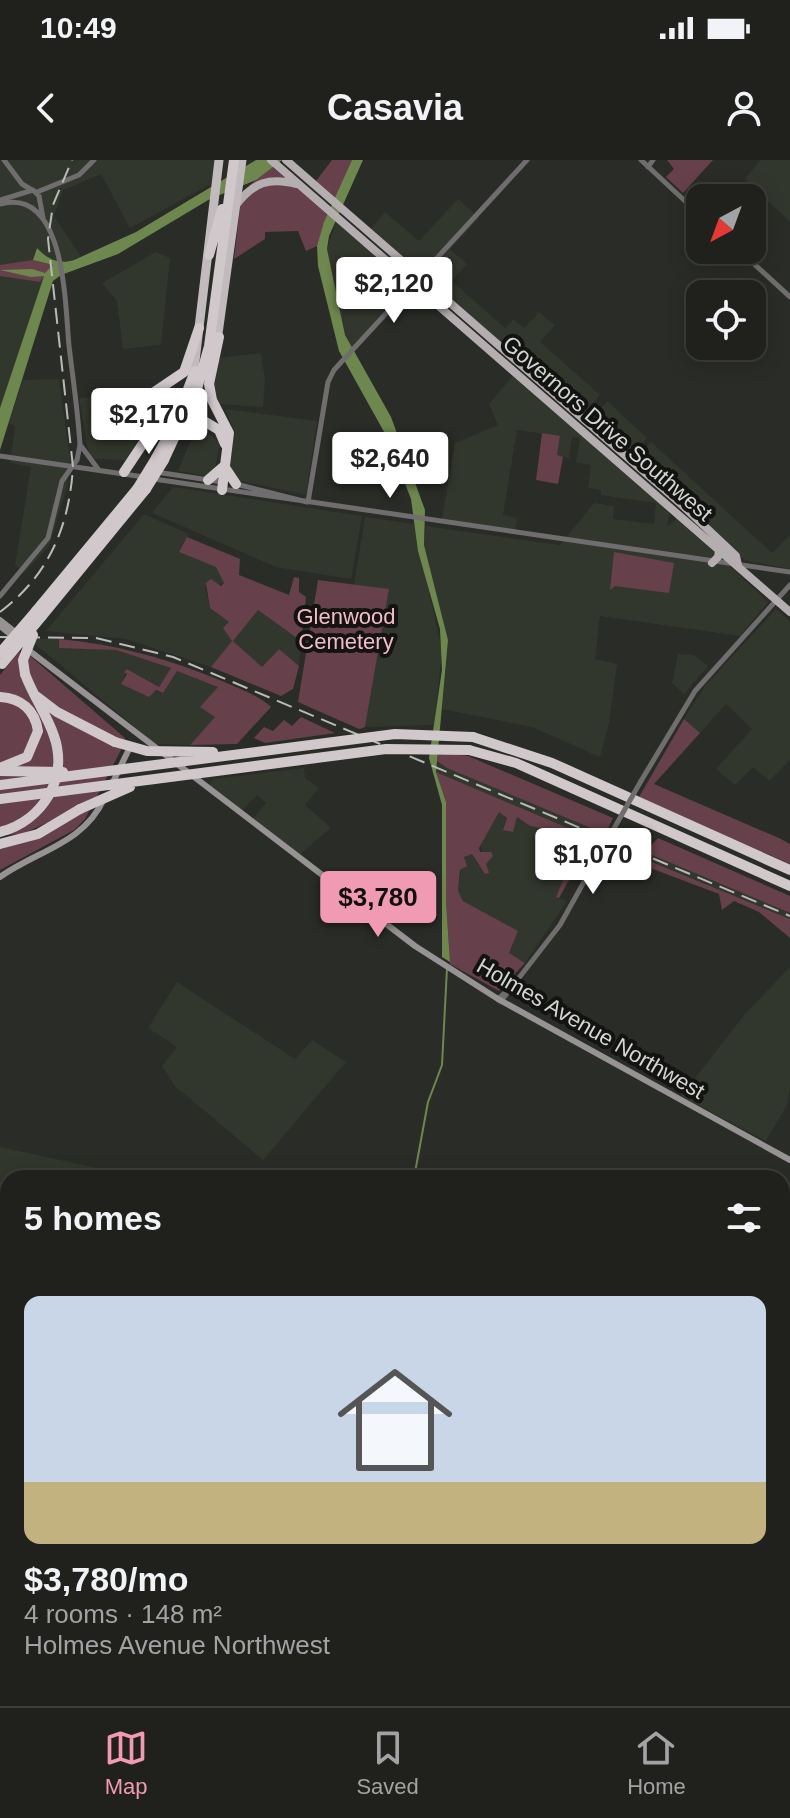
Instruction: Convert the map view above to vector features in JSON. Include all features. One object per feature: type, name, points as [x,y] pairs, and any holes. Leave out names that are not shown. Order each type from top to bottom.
[{"type":"highway","points":[[221,486],[229,433],[212,400],[209,384],[219,337],[227,160]]},
{"type":"highway","points":[[195,383],[209,255],[239,161]]},
{"type":"highway","points":[[195,383],[227,205],[219,165]]},
{"type":"highway","points":[[126,472],[144,442],[146,399],[152,391],[174,381],[184,372],[199,328]]},
{"type":"highway","points":[[1,661],[141,489],[175,430],[219,337]]},
{"type":"highway","points":[[126,472],[140,457],[149,438],[149,404],[158,392],[168,391],[176,397],[175,430]]},
{"type":"highway","points":[[175,430],[197,422],[214,425],[225,442],[224,467],[236,484]]},
{"type":"highway","points":[[140,457],[141,464],[150,471]]},
{"type":"highway","points":[[208,480],[224,467]]},
{"type":"highway","points":[[0,834],[33,816],[55,784],[58,762],[56,742],[25,674],[24,652],[39,614]]},
{"type":"highway","points":[[30,688],[49,707],[115,742],[170,753],[259,751]]},
{"type":"highway","points":[[0,697],[24,704],[37,724],[34,747],[21,762],[0,770]]},
{"type":"highway","points":[[0,785],[395,734],[473,737],[552,763],[790,870]]},
{"type":"highway","points":[[0,799],[386,749],[469,750],[516,763],[790,886]]},
{"type":"highway","points":[[0,770],[109,772]]},
{"type":"highway","points":[[0,844],[38,834],[118,791],[167,778]]},
{"type":"highway","points":[[0,834],[57,822]]},
{"type":"main road","name":"Governors Drive Southwest","points":[[281,162],[299,184],[330,204]]},
{"type":"main road","name":"Governors Drive Southwest","points":[[281,162],[681,504],[736,556],[739,566]]},
{"type":"main road","points":[[227,205],[259,183],[272,180],[299,184]]},
{"type":"main road","name":"Governors Drive Southwest","points":[[417,280],[790,612]]},
{"type":"main road","points":[[712,563],[718,557],[719,549]]},
{"type":"main road","name":"Holmes Avenue Northwest","points":[[0,620],[136,735],[343,895],[436,960],[500,1000],[790,1160]]},
{"type":"main road","name":"Holmes Avenue Northwest","points":[[0,626],[38,654]]},
{"type":"main road","points":[[0,877],[71,840],[93,820],[136,735]]},
{"type":"street","points":[[0,596],[44,545],[55,522],[62,481],[73,467],[80,445],[60,259],[34,191],[22,184],[4,160]]},
{"type":"street","points":[[0,202],[53,187],[85,172],[94,160]]},
{"type":"street","points":[[308,502],[328,382],[341,361],[527,160]]},
{"type":"street","points":[[641,160],[686,202]]},
{"type":"street","points":[[648,167],[653,160]]},
{"type":"street","points":[[22,184],[27,205],[44,221]]},
{"type":"street","points":[[0,202],[27,205],[38,202],[53,187]]},
{"type":"street","points":[[754,264],[790,297]]},
{"type":"street","points":[[80,445],[98,469]]},
{"type":"street","points":[[0,456],[126,472],[411,518],[790,572]]},
{"type":"street","points":[[54,464],[62,481]]},
{"type":"street","points":[[126,472],[135,469],[208,480],[221,486],[236,484],[308,502]]},
{"type":"street","points":[[500,1000],[560,925],[695,691],[790,585]]},
{"type":"street","points":[[512,988],[510,998],[518,1009]]},
{"type":"shaded area","points":[[0,160],[216,160],[211,184],[130,228],[101,174],[63,190],[54,216],[81,256],[65,263],[46,258],[37,248],[34,256],[43,279],[0,408]]},
{"type":"shaded area","points":[[256,160],[282,160],[256,180],[210,199],[118,254],[61,275],[53,281],[0,450],[0,408],[44,276],[31,277],[0,270],[32,269],[45,273],[53,265],[33,260],[37,248],[54,260],[74,260],[136,232]]},
{"type":"shaded area","points":[[352,160],[363,160],[329,236],[327,249],[345,335],[391,417],[425,510],[424,545],[448,640],[436,772],[446,802],[446,902],[450,962],[442,957],[442,805],[429,758],[442,670],[440,629],[418,551],[411,499],[388,439],[339,351],[318,266],[317,246],[324,222]]},
{"type":"shaded area","points":[[760,160],[790,160],[790,222],[766,199],[766,184],[750,184],[745,179]]},
{"type":"shaded area","points":[[458,199],[479,218],[450,249],[467,264],[452,281],[505,328],[513,319],[524,328],[539,312],[555,325],[540,342],[600,395],[584,414],[370,229],[385,212],[419,241]]},
{"type":"shaded area","points":[[336,221],[414,288],[353,353],[345,335],[327,249]]},
{"type":"shaded area","points":[[156,252],[170,258],[161,345],[123,349],[117,301],[102,283]]},
{"type":"shaded area","points":[[261,353],[265,380],[263,407],[219,404],[212,379],[218,358]]},
{"type":"shaded area","points":[[514,374],[670,510],[667,527],[678,517],[768,602],[740,636],[600,616],[595,659],[617,664],[609,723],[600,757],[532,727],[442,709],[448,640],[424,545],[426,526],[560,545],[594,503],[614,506],[613,519],[654,524],[656,503],[601,495],[601,490],[588,488],[591,465],[576,462],[580,438],[572,437],[569,458],[557,456],[560,436],[517,430],[503,515],[517,518],[515,531],[442,519],[455,443],[498,425],[489,404]]},
{"type":"shaded area","points":[[59,379],[70,459],[67,487],[49,546],[24,573],[15,565],[31,467],[10,463],[15,426],[9,423],[23,380]]},
{"type":"shaded area","points":[[147,392],[139,443],[130,456],[125,460],[94,459],[89,455],[79,398]]},
{"type":"shaded area","points":[[607,401],[647,438],[632,455],[591,420]]},
{"type":"shaded area","points":[[225,409],[317,421],[306,495],[236,480],[229,468],[235,432]]},
{"type":"shaded area","points":[[203,434],[220,443],[215,470],[208,476],[178,471],[190,442]]},
{"type":"shaded area","points":[[651,442],[772,553],[790,535],[790,569],[744,560],[636,460]]},
{"type":"shaded area","points":[[173,487],[362,516],[351,579],[276,567],[152,513]]},
{"type":"shaded area","points":[[144,514],[189,534],[179,552],[217,567],[224,583],[205,587],[210,608],[229,622],[232,641],[258,610],[301,641],[299,666],[279,649],[262,667],[233,641],[211,667],[126,639],[46,631]]},
{"type":"shaded area","points":[[365,517],[414,524],[442,651],[434,725],[365,727],[389,590],[354,585]]},
{"type":"shaded area","points":[[776,609],[790,621],[790,760],[769,781],[753,767],[735,785],[716,769],[752,729],[726,704],[700,733],[684,719],[704,687]]},
{"type":"shaded area","points":[[36,639],[59,639],[59,647],[116,650],[172,668],[160,687],[127,669],[122,684],[163,693],[177,671],[198,677],[219,687],[215,717],[190,745],[155,744],[34,643]]},
{"type":"shaded area","points":[[678,654],[694,655],[708,666],[684,694],[672,683]]},
{"type":"shaded area","points":[[437,761],[447,768],[605,834],[601,842],[436,772]]},
{"type":"shaded area","points":[[304,768],[305,778],[319,788],[305,805],[331,828],[299,855],[253,819],[266,803],[257,795],[242,811],[209,786],[213,779]]},
{"type":"shaded area","points":[[499,811],[507,818],[503,829],[512,832],[517,817],[530,826],[564,833],[574,845],[574,857],[556,897],[567,901],[525,963],[509,953],[518,932],[463,901],[458,891],[467,854],[472,854],[478,865],[486,865],[480,843]]},
{"type":"shaded area","points":[[615,839],[790,913],[790,919],[612,845]]},
{"type":"shaded area","points":[[790,967],[790,1088],[787,1105],[766,1141],[681,1096],[745,1014]]},
{"type":"shaded area","points":[[177,982],[295,1059],[312,1040],[346,1062],[263,1160],[175,1086],[162,1066],[177,1047],[148,1028]]},
{"type":"shaded area","points":[[0,1147],[106,1170],[0,1170]]},
{"type":"green space","points":[[332,160],[352,160],[336,198],[316,181]]},
{"type":"green space","points":[[667,160],[713,160],[691,184],[686,184],[683,193],[666,177],[674,169]]},
{"type":"green space","points":[[271,166],[328,213],[317,246],[306,251],[298,231],[265,232],[265,239],[234,259],[242,192]]},
{"type":"green space","points":[[33,260],[53,265],[40,282],[0,276],[0,265]]},
{"type":"green space","points":[[542,433],[560,436],[557,455],[563,457],[558,484],[536,480]]},
{"type":"green space","points":[[187,537],[240,559],[239,575],[289,595],[294,577],[299,578],[299,592],[306,597],[301,641],[258,610],[233,641],[262,667],[279,649],[299,666],[293,689],[281,696],[211,667],[232,641],[223,628],[229,622],[210,608],[206,583],[211,579],[221,586],[224,583],[216,567],[179,552]]},
{"type":"green space","points":[[614,552],[674,563],[669,593],[615,586],[610,590]]},
{"type":"green space","name":"Glenwood Cemetery","points":[[318,580],[389,589],[365,727],[359,729],[298,702]]},
{"type":"green space","points":[[59,639],[102,645],[161,659],[241,689],[271,707],[237,744],[190,745],[215,717],[200,707],[218,687],[177,671],[163,693],[156,690],[149,697],[121,684],[127,674],[124,672],[127,669],[159,687],[171,668],[116,650],[59,648]]},
{"type":"green space","points":[[19,652],[29,655],[125,738],[124,743],[116,740],[65,714],[43,697],[29,673],[21,674],[52,737],[56,767],[47,794],[38,806],[27,816],[0,830],[0,700],[22,707],[33,723],[32,742],[17,759],[20,765],[31,756],[39,734],[38,722],[24,703],[0,695],[0,675]]},
{"type":"green space","points":[[41,705],[122,748],[85,819],[74,830],[0,870],[0,849],[37,838],[80,815],[84,806],[22,834],[0,835],[29,823],[62,765]]},
{"type":"green space","points":[[301,717],[335,733],[265,743],[254,738],[264,727],[273,731],[284,720],[292,726]]},
{"type":"green space","points":[[684,719],[700,733],[654,784],[790,844],[790,864],[639,797]]},
{"type":"green space","points":[[438,752],[468,756],[613,818],[605,834],[447,768],[437,761]]},
{"type":"green space","points":[[436,772],[601,842],[586,868],[578,864],[559,898],[556,897],[575,852],[564,833],[530,826],[517,817],[513,832],[503,830],[507,818],[499,812],[479,848],[480,852],[491,852],[493,856],[486,864],[489,873],[485,874],[472,854],[464,857],[467,866],[460,870],[458,891],[463,901],[518,931],[509,953],[525,963],[499,991],[450,964],[446,902],[446,802]]},
{"type":"green space","points":[[658,838],[790,896],[790,913],[645,852]]},
{"type":"green space","points":[[635,855],[790,919],[790,938],[759,912],[734,901],[722,910],[719,894],[632,861]]},
{"type":"waterway","points":[[415,1170],[428,1102],[442,1065],[447,968]]},
{"type":"railway","points":[[0,612],[17,598],[44,566],[61,529],[71,489],[73,467],[48,239],[53,205],[72,160]]},
{"type":"railway","points":[[0,637],[96,638],[173,657],[790,916]]}]
